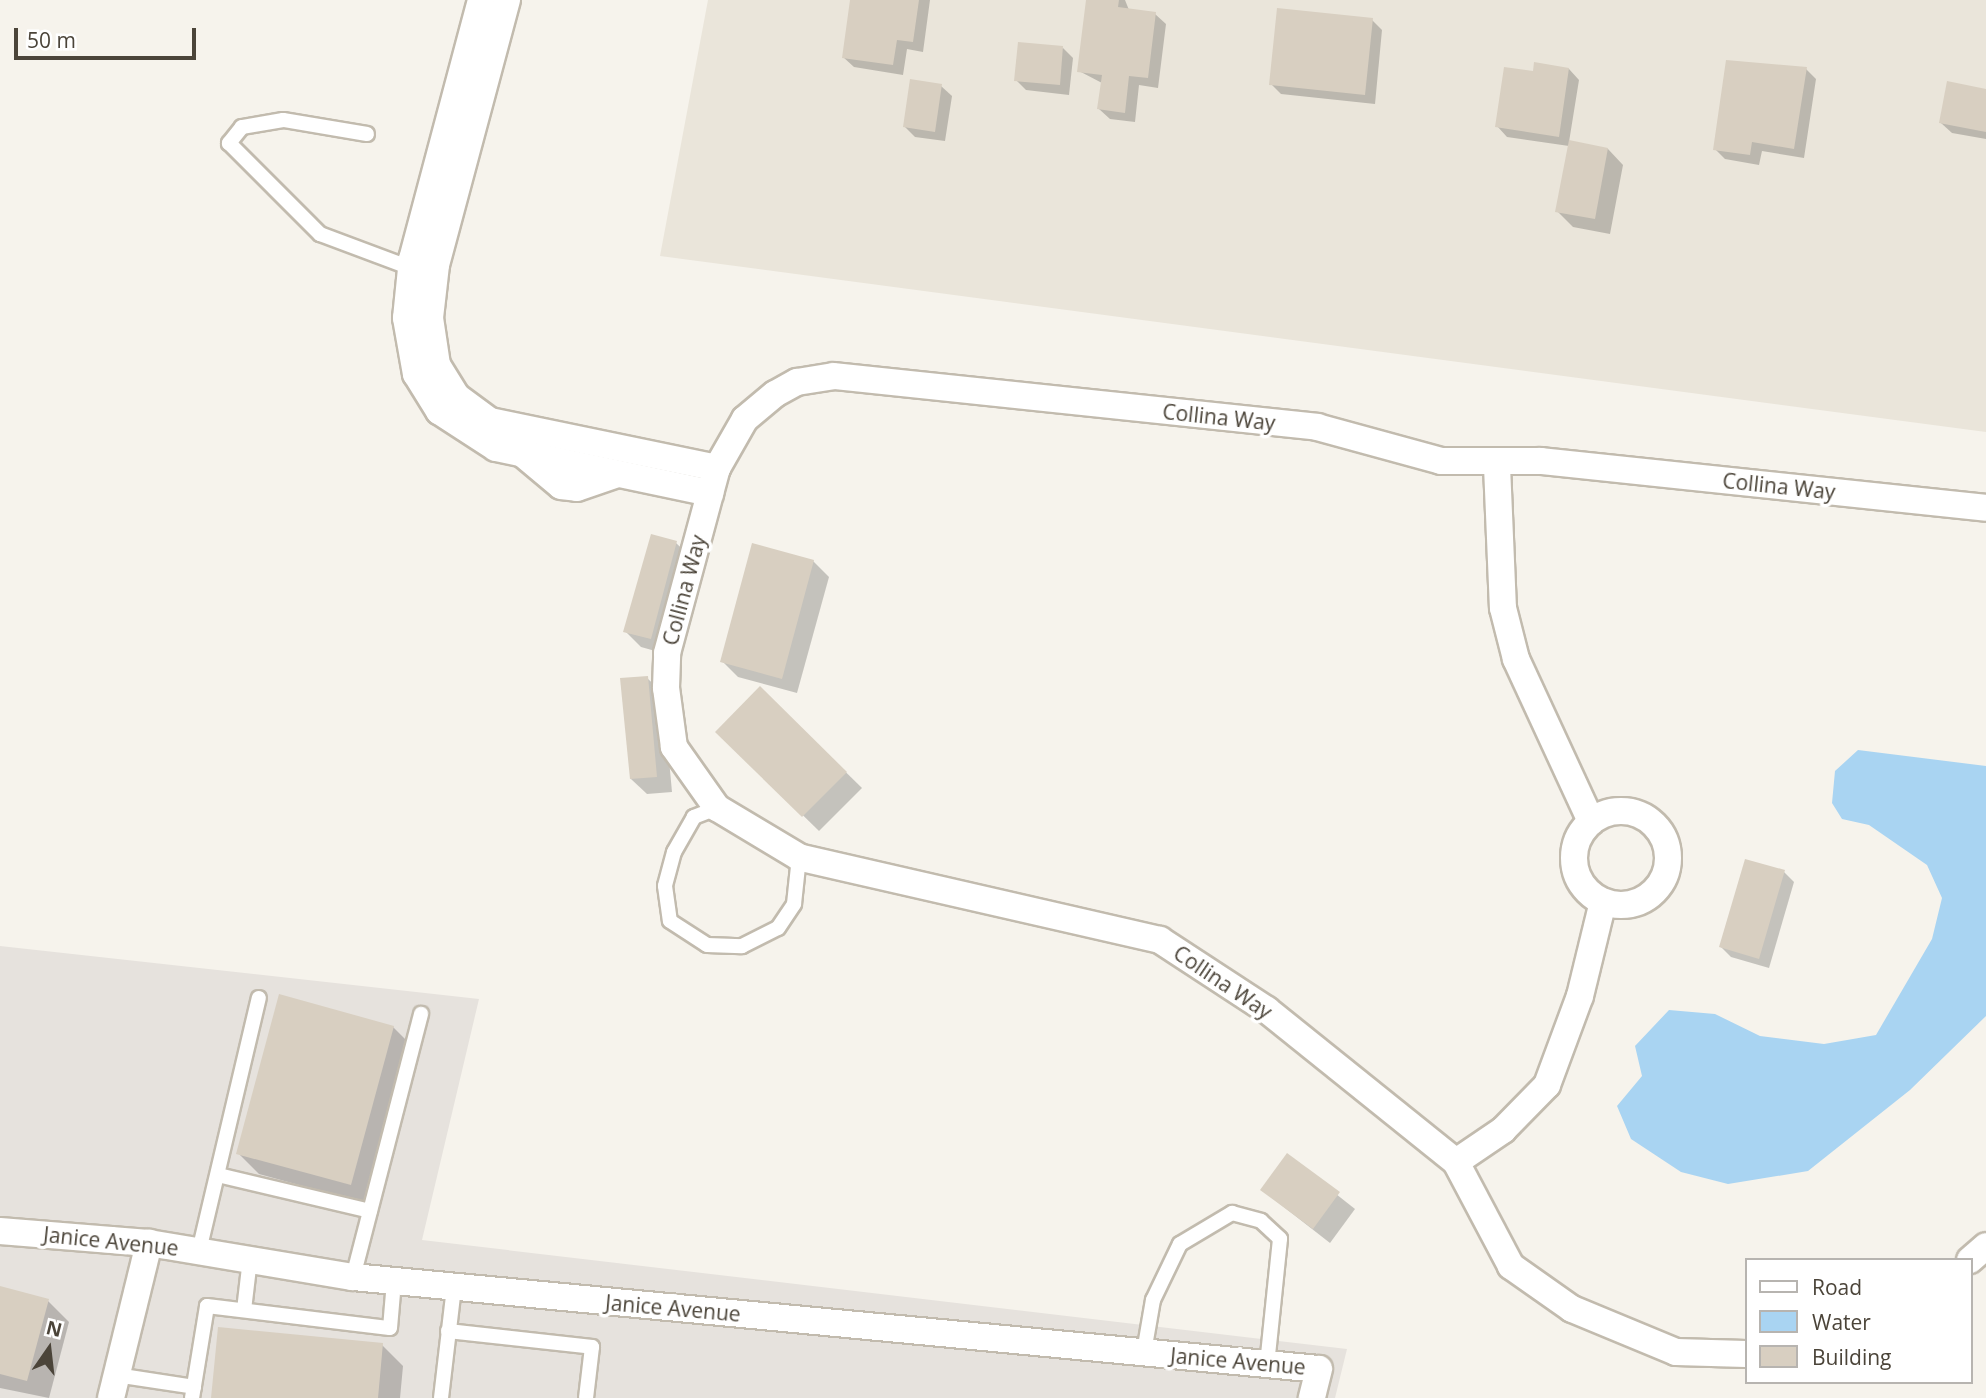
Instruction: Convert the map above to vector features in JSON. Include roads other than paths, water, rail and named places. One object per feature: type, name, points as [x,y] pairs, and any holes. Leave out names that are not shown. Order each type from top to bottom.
[{"type":"street","points":[[481,0],[423,271],[434,384],[469,435],[524,455],[561,486],[577,488],[630,469]]},
{"type":"street","points":[[423,271],[507,0]]},
{"type":"street","name":"Collina Way","points":[[1744,1354],[1676,1352],[1572,1309],[1511,1266],[1455,1162],[1267,1010],[1160,940],[799,857],[717,808],[674,747],[666,688],[667,653],[714,481],[745,419],[775,394],[797,382],[834,376],[1317,427],[1416,457],[1497,466],[1541,461],[1986,508]]},
{"type":"street","points":[[434,384],[490,421],[630,469],[714,481]]},
{"type":"street","points":[[1497,466],[1503,608],[1516,659],[1591,821]]},
{"type":"street","points":[[1616,811],[1642,816],[1666,847],[1665,873],[1650,895],[1625,905],[1603,902],[1575,869],[1576,843],[1591,821],[1616,811]]},
{"type":"street","points":[[1455,1162],[1503,1130],[1546,1086],[1580,996],[1603,902]]},
{"type":"street","name":"Janice Avenue","points":[[0,1231],[149,1243],[354,1277],[1319,1369],[1312,1398]]},
{"type":"street","points":[[113,1387],[149,1243]]},
{"type":"street","points":[[1972,1258],[1986,1246]]},
{"type":"lane","points":[[367,134],[283,120],[242,127],[229,144],[320,234],[423,271]]},
{"type":"lane","points":[[717,808],[695,817],[674,852],[665,886],[670,921],[707,945],[742,946],[778,928],[794,904],[799,857]]},
{"type":"lane","points":[[199,1251],[259,998]]},
{"type":"lane","points":[[354,1277],[421,1014]]},
{"type":"lane","points":[[218,1175],[370,1211]]},
{"type":"lane","points":[[1144,1352],[1153,1300],[1180,1244],[1232,1213],[1261,1221],[1280,1240],[1267,1364]]},
{"type":"lane","points":[[244,1310],[250,1259]]},
{"type":"lane","points":[[113,1387],[193,1393],[207,1306],[390,1328],[394,1281]]},
{"type":"lane","points":[[441,1398],[454,1287]]},
{"type":"lane","points":[[448,1332],[592,1348],[586,1398]]},
{"type":"water","points":[[1858,750],[1986,766],[1986,1016],[1910,1090],[1808,1171],[1728,1184],[1681,1172],[1631,1139],[1617,1106],[1642,1076],[1635,1046],[1669,1010],[1715,1014],[1760,1036],[1824,1044],[1876,1035],[1932,939],[1942,898],[1927,865],[1869,825],[1842,819],[1832,803],[1835,771]]}]
